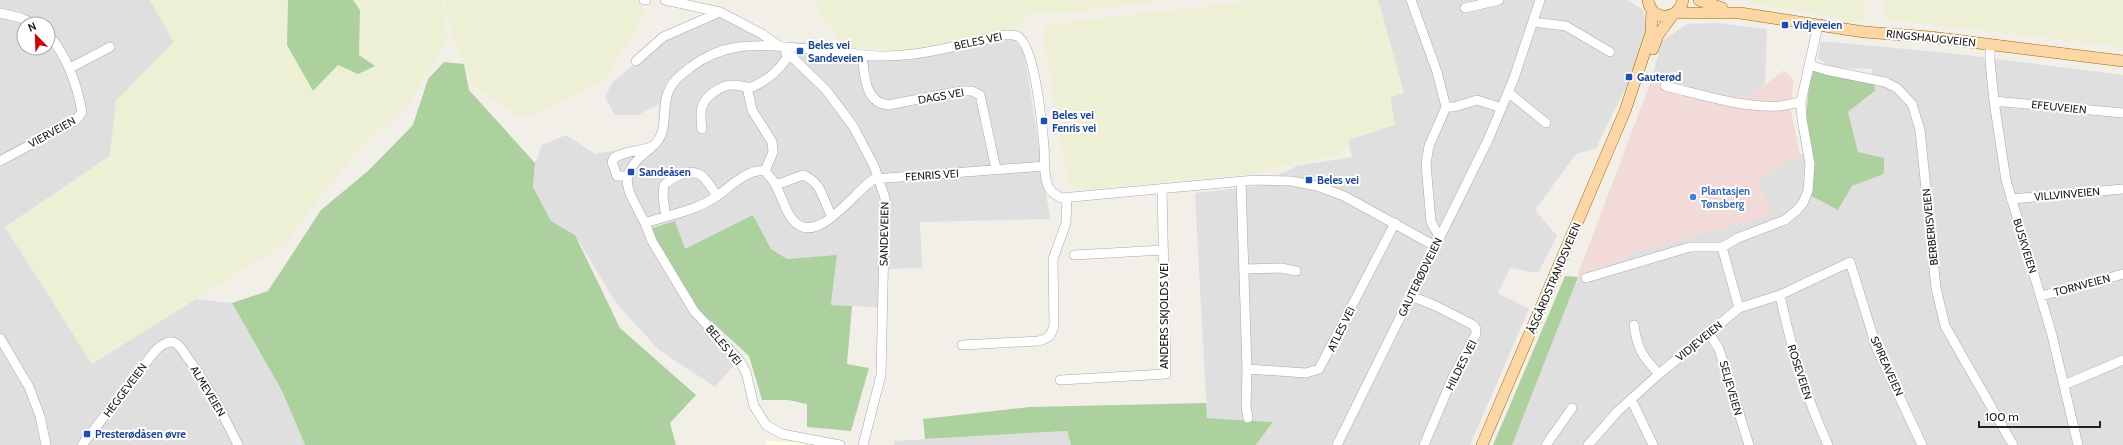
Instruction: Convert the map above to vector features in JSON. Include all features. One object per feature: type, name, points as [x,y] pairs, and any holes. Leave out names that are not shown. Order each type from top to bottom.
[{"type":"main road","points":[[1638,0],[1650,6],[1662,17],[1674,15]]},
{"type":"main road","name":"ÅSGÅRDSTRANDSVEIEN","points":[[1625,111],[1638,89],[1658,35],[1674,15],[1680,10],[1683,0]]},
{"type":"main road","name":"RINGSHAUGVEIEN","points":[[1699,0],[1740,13],[1818,25],[2123,61]]},
{"type":"main road","name":"ÅSGÅRDSTRANDSVEIEN","points":[[1482,445],[1625,111],[1651,33],[1650,6]]},
{"type":"main road","name":"RINGSHAUGVEIEN","points":[[1674,15],[1740,13]]},
{"type":"street","name":"SANDEVEIEN","points":[[665,0],[720,12],[762,34],[784,48],[826,90],[845,114],[860,138],[879,179],[885,198],[886,213],[882,375],[863,445]]},
{"type":"street","points":[[1411,0],[1437,72],[1446,107],[1429,146],[1426,164],[1431,222],[1440,236]]},
{"type":"street","points":[[1465,8],[1500,0]]},
{"type":"street","name":"GAUTERØDVEIEN","points":[[1337,445],[1502,108],[1540,0]]},
{"type":"street","points":[[636,61],[663,37],[720,12]]},
{"type":"street","points":[[0,13],[16,17]]},
{"type":"street","points":[[1533,22],[1566,26],[1610,52]]},
{"type":"street","points":[[1586,278],[1690,247],[1722,247],[1738,238],[1785,220],[1804,203],[1808,191],[1810,164],[1802,119],[1801,102],[1803,86],[1818,25]]},
{"type":"street","name":"BELES VEI","points":[[840,445],[782,434],[766,425],[754,406],[746,372],[739,360],[694,311],[652,241],[647,222],[626,182],[632,164],[660,139],[665,99],[669,88],[687,70],[708,55],[723,49],[751,45],[848,52],[862,56],[915,54],[999,36],[1016,36],[1025,45],[1029,54],[1035,83],[1048,186],[1051,191],[1061,198],[1271,179],[1317,186],[1344,196],[1435,246]]},
{"type":"street","name":"VIERVEIEN","points":[[0,161],[81,116],[82,112],[79,95],[70,68],[62,51],[56,44]]},
{"type":"street","name":"BUSKVEIEN","points":[[1990,45],[1994,101],[2001,152],[2011,200],[2041,296],[2078,445]]},
{"type":"street","points":[[70,68],[110,47]]},
{"type":"street","points":[[702,128],[702,108],[704,102],[712,94],[723,87],[732,85],[747,87],[767,79],[774,74],[787,58],[784,48]]},
{"type":"street","name":"DAGS VEI","points":[[862,56],[871,96],[876,102],[881,104],[888,105],[962,91],[972,91],[980,95],[996,169]]},
{"type":"street","name":"BERBERISVEIEN","points":[[1809,65],[1885,82],[1897,88],[1912,104],[1920,130],[1936,288],[1945,326],[2013,445]]},
{"type":"street","points":[[1665,86],[1744,104],[1781,106],[1801,102]]},
{"type":"street","points":[[647,222],[693,209],[717,196],[750,174],[760,170],[765,171],[773,152],[772,142],[752,110],[747,87]]},
{"type":"street","points":[[1508,92],[1546,123]]},
{"type":"street","points":[[1446,107],[1454,107],[1477,100],[1502,108]]},
{"type":"street","name":"EFEUVEIEN","points":[[1994,101],[2123,113]]},
{"type":"street","points":[[627,176],[617,176],[612,162],[614,158],[629,151],[652,147]]},
{"type":"street","name":"FENRIS VEI","points":[[765,171],[776,185],[792,218],[803,227],[816,227],[845,207],[865,184],[879,179],[1045,166]]},
{"type":"street","points":[[666,217],[663,197],[664,185],[675,177],[687,173],[698,173],[703,176],[717,196]]},
{"type":"street","points":[[776,185],[803,175],[812,178],[820,188],[832,216]]},
{"type":"street","points":[[1241,182],[1247,369],[1246,406],[1248,418]]},
{"type":"street","name":"ANDERS SKJOLDS VEI","points":[[1060,380],[1166,374],[1162,188]]},
{"type":"street","name":"VILLVINVEIEN","points":[[2011,200],[2123,189]]},
{"type":"street","points":[[962,345],[1038,341],[1044,339],[1052,333],[1054,325],[1053,259],[1065,227],[1067,197]]},
{"type":"street","name":"ATLES VEI","points":[[1247,369],[1306,373],[1319,369],[1395,223]]},
{"type":"street","points":[[1722,247],[1739,308]]},
{"type":"street","name":"ANDERS SKJOLDS VEI","points":[[1074,255],[1164,250]]},
{"type":"street","name":"VIDJEVEIEN","points":[[1588,445],[1631,399],[1658,374],[1739,308],[1780,295],[1850,262]]},
{"type":"street","name":"SPIREAVEIEN","points":[[1850,262],[1877,349],[1922,445]]},
{"type":"street","points":[[1244,268],[1281,268],[1296,271]]},
{"type":"street","name":"TORNVEIEN","points":[[2041,296],[2123,274]]},
{"type":"street","name":"ROSEVEIEN","points":[[1780,295],[1788,332],[1805,391],[1828,445]]},
{"type":"street","name":"HILDES VEI","points":[[1411,296],[1436,306],[1473,326],[1476,330],[1476,334],[1453,377],[1424,445]]},
{"type":"street","points":[[1634,325],[1640,352],[1658,374]]},
{"type":"street","name":"SELJEVEIEN","points":[[1709,333],[1719,349],[1749,445]]},
{"type":"street","points":[[0,338],[29,387],[40,416],[46,445]]},
{"type":"street","name":"HEGGEVEIEN","points":[[87,443],[155,351],[163,344],[172,342]]},
{"type":"street","name":"ALMEVEIEN","points":[[172,342],[182,351],[203,380],[238,445]]},
{"type":"street","points":[[2064,385],[2123,360]]},
{"type":"street","points":[[1631,399],[1653,445]]},
{"type":"street","points":[[1546,445],[1572,408]]},
{"type":"shaded area","points":[[0,0],[150,0],[174,42],[116,101],[110,156],[5,227],[92,363],[195,299],[232,303],[282,391],[305,445],[0,445]]},
{"type":"shaded area","points":[[150,0],[288,0],[338,65],[358,74],[375,66],[359,55],[360,10],[350,0],[442,0],[445,9],[447,40],[411,101],[359,149],[284,244],[92,364],[5,227],[110,156],[116,101],[174,42]]},
{"type":"shaded area","points":[[444,0],[638,0],[645,13],[604,81],[523,119],[473,86],[456,47]]},
{"type":"shaded area","points":[[816,0],[1170,0],[1067,13],[1029,13],[1019,26],[910,51],[844,47],[821,15]]},
{"type":"shaded area","points":[[1255,0],[1378,0],[1404,93],[1390,97],[1395,125],[1348,140],[1341,155],[1291,164],[1260,173],[1085,189],[1068,184],[1043,35],[1047,25]]},
{"type":"shaded area","points":[[1378,0],[1628,0],[1643,10],[1649,29],[1630,79],[1596,148],[1576,154],[1535,210],[1557,236],[1538,273],[1510,268],[1498,293],[1529,309],[1470,445],[1256,445],[1273,422],[1207,418],[1195,193],[1256,186],[1297,166],[1352,157],[1348,140],[1395,125],[1390,97],[1404,93]]},
{"type":"shaded area","points":[[1751,0],[1866,0],[1864,21],[1847,21],[1807,12],[1750,4]]},
{"type":"shaded area","points":[[1884,0],[2123,0],[2123,47],[1886,19]]},
{"type":"shaded area","points":[[718,16],[797,54],[885,61],[1011,37],[1024,51],[1050,219],[920,222],[922,268],[887,269],[886,308],[831,305],[837,256],[787,259],[771,249],[753,215],[684,297],[738,361],[715,387],[659,350],[616,303],[575,235],[551,221],[533,187],[535,163],[542,145],[566,135],[595,154],[651,144],[658,135],[659,104],[638,115],[615,115],[605,98],[612,83],[665,38]]},
{"type":"shaded area","points":[[1717,23],[1767,29],[1765,84],[1748,98],[1651,81],[1662,41],[1687,24]]},
{"type":"shaded area","points":[[1821,41],[1949,53],[2123,75],[2123,445],[1511,445],[1578,277],[1640,251],[1771,215],[1758,181],[1800,154],[1811,153],[1809,195],[1838,210],[1852,186],[1884,174],[1884,158],[1858,152],[1848,112],[1875,92],[1872,69],[1830,68],[1818,58]]},
{"type":"shaded area","points":[[1784,70],[1794,80],[1790,107],[1800,154],[1758,181],[1772,215],[1640,251],[1577,277],[1651,81],[1748,98]]},
{"type":"shaded area","points":[[1067,431],[1071,445],[894,445],[894,441]]},
{"type":"shaded area","points":[[766,441],[801,442],[826,445],[766,445]]},
{"type":"green space","points":[[288,0],[353,0],[360,10],[359,55],[375,66],[358,74],[338,65],[313,91],[287,45]]},
{"type":"green space","points":[[444,62],[464,64],[469,90],[535,163],[533,187],[551,221],[575,235],[620,328],[696,395],[670,423],[676,445],[305,445],[282,391],[232,303],[268,291],[321,210],[369,170],[413,125],[428,79]]},
{"type":"green space","points":[[1814,71],[1874,83],[1875,91],[1848,112],[1858,152],[1884,158],[1884,174],[1852,186],[1838,210],[1809,195],[1811,153],[1806,116],[1809,84]]},
{"type":"green space","points":[[753,215],[771,249],[787,259],[837,255],[831,305],[852,306],[847,364],[869,368],[851,431],[807,427],[807,404],[788,400],[762,400],[749,356],[699,310],[650,229],[675,221],[685,249]]},
{"type":"green space","points":[[1565,276],[1578,277],[1512,445],[1493,445]]},
{"type":"green space","points":[[1206,403],[1207,418],[1273,422],[1256,445],[1071,445],[1067,431],[925,439],[923,419],[1029,407]]},
{"type":"place","name":"Vidjeveien","points":[[1785,25]]},
{"type":"place","name":"Beles vei Sandeveien","points":[[800,51]]},
{"type":"place","name":"Gauterød","points":[[1629,77]]},
{"type":"place","name":"Beles vei Fenris vei","points":[[1044,121]]},
{"type":"place","name":"Sandeåsen","points":[[631,172]]},
{"type":"place","name":"Beles vei","points":[[1309,180]]},
{"type":"place","name":"Plantasjen Tønsberg","points":[[1693,197]]},
{"type":"place","name":"Presterødåsen øvre","points":[[87,434]]}]
